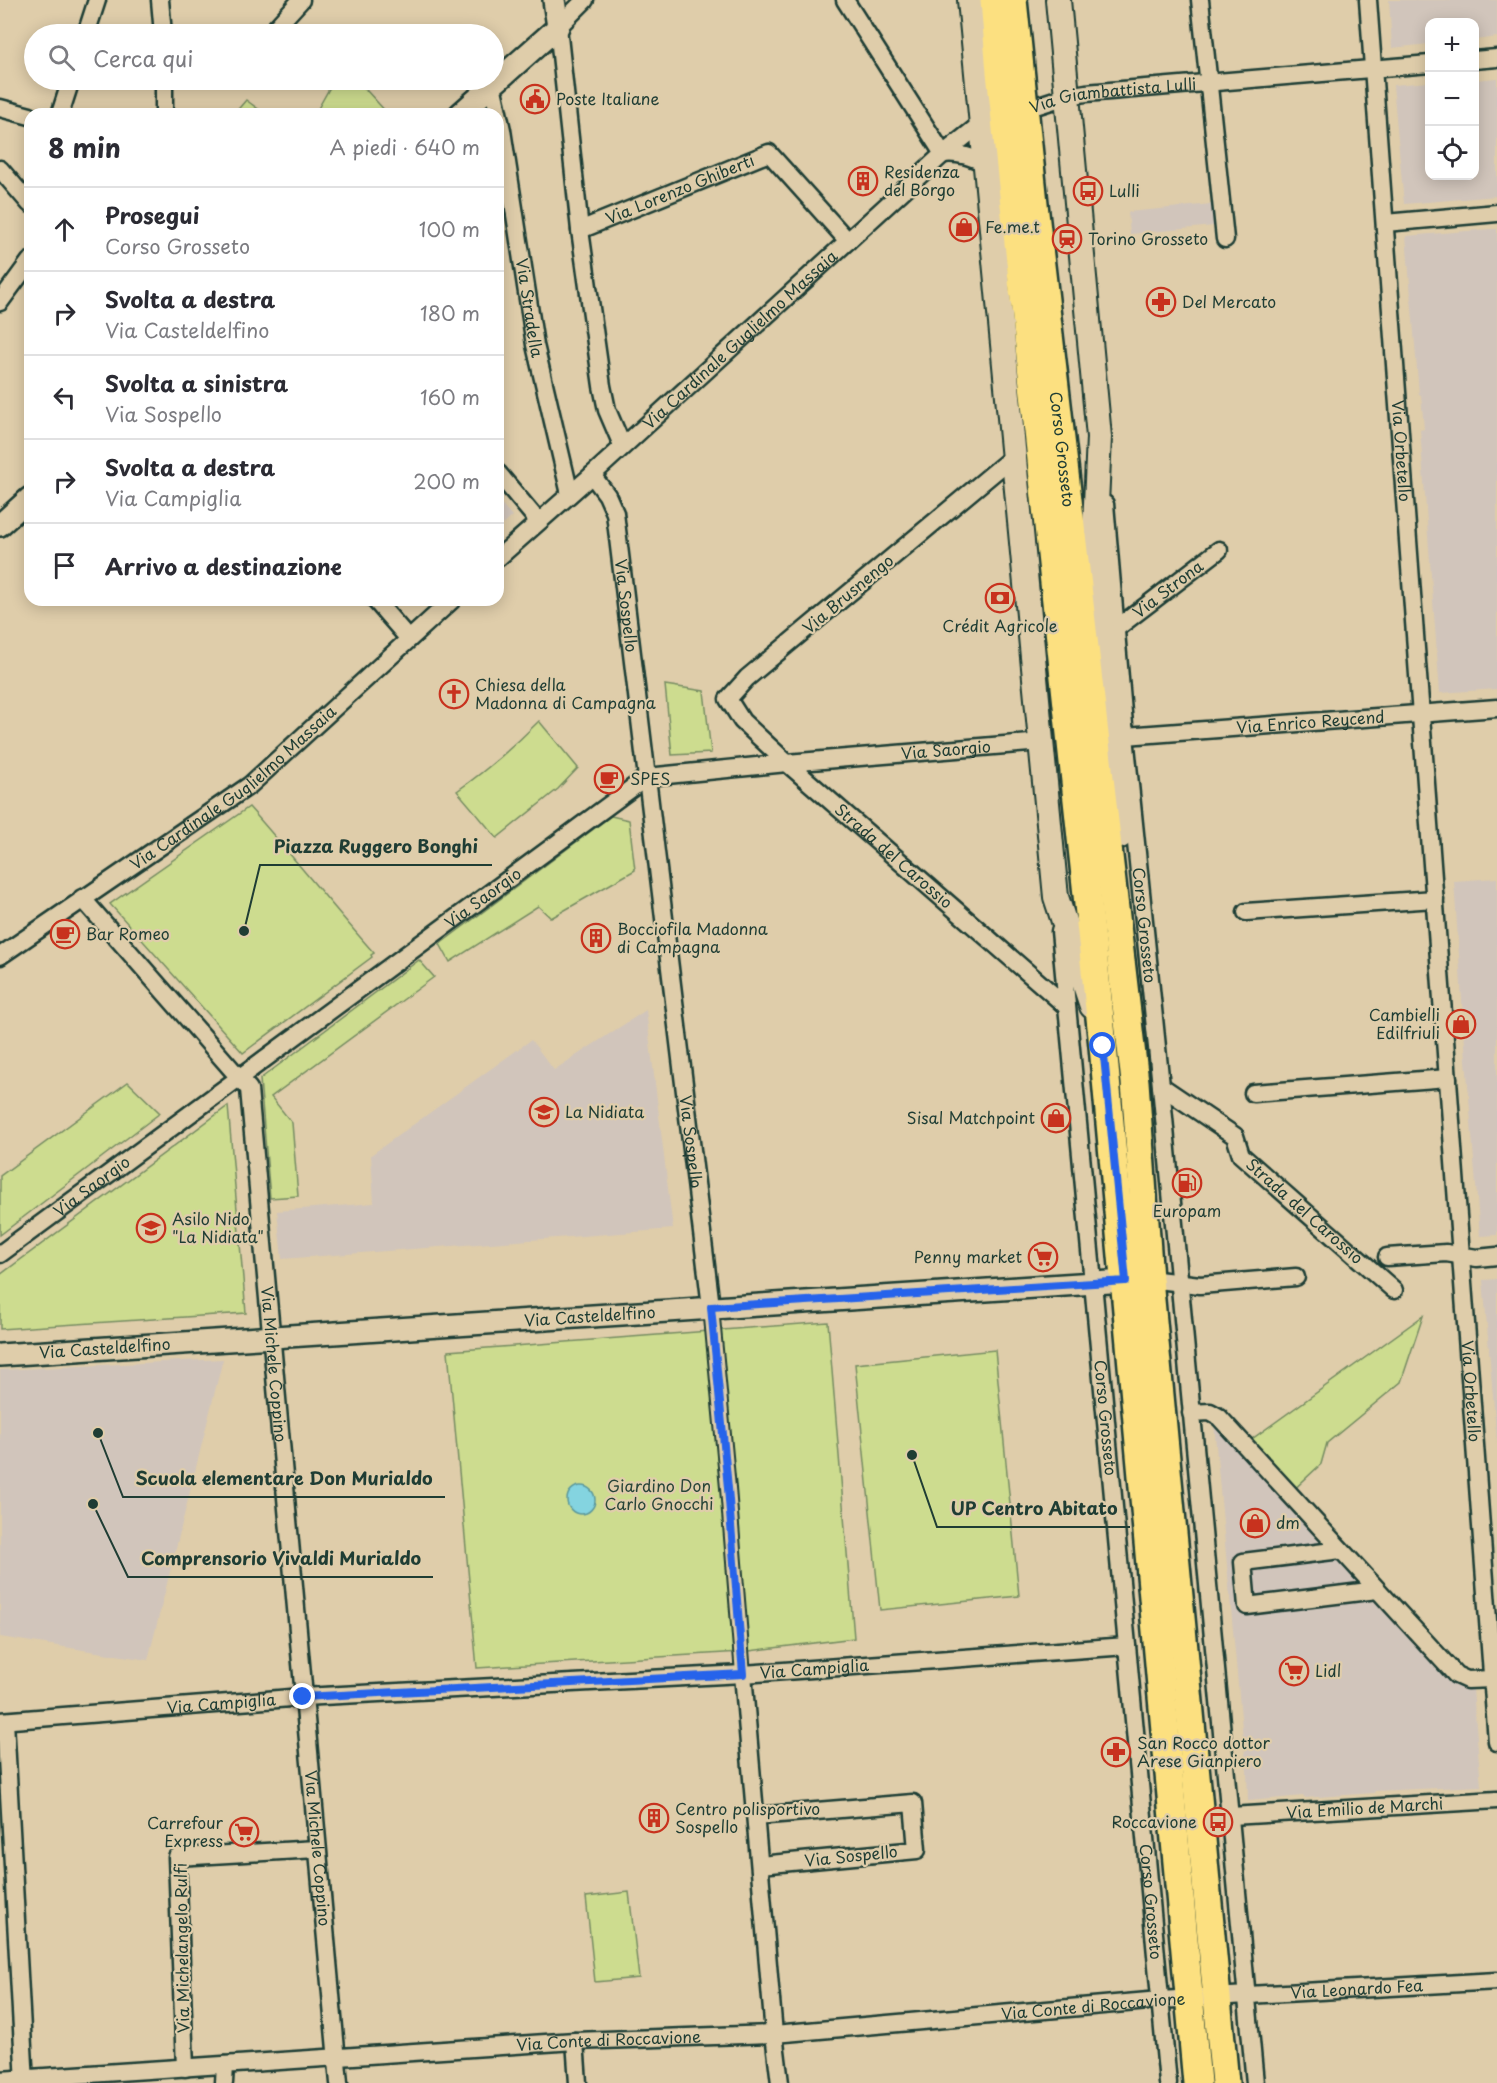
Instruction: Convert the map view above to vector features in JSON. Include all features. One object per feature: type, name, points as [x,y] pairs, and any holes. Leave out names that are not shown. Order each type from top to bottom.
[{"type":"main road","name":"Corso Grosseto","points":[[970,0],[1004,116],[1134,1074]]},
{"type":"main road","points":[[994,0],[1004,116]]},
{"type":"main road","points":[[1004,116],[1013,0]]},
{"type":"main road","name":"Corso Grosseto","points":[[1058,0],[1098,437],[1094,549],[1134,996],[1138,1280],[1197,2083]]},
{"type":"main road","name":"Corso Grosseto","points":[[1004,116],[986,164],[1019,488],[1056,897],[1103,1046]]},
{"type":"main road","name":"Corso Grosseto","points":[[1004,116],[1103,1046],[1138,1280],[1218,1997],[1225,2083]]},
{"type":"street","points":[[89,24],[97,0]]},
{"type":"street","points":[[160,0],[162,24]]},
{"type":"street","points":[[279,24],[301,0]]},
{"type":"street","points":[[554,0],[580,230],[602,386],[607,410],[622,446]]},
{"type":"street","points":[[504,74],[585,0]]},
{"type":"street","points":[[845,0],[943,154],[954,152],[986,164]]},
{"type":"street","points":[[1200,0],[1210,82]]},
{"type":"street","name":"Via Orbetello","points":[[1368,0],[1461,1255],[1492,1620],[1492,1679],[1497,1742]]},
{"type":"street","points":[[1479,60],[1497,58]]},
{"type":"street","name":"Via Giambattista Lulli","points":[[1004,116],[1067,96],[1425,64]]},
{"type":"street","name":"Via Giambattista Lulli","points":[[1210,82],[1225,239]]},
{"type":"street","points":[[62,108],[68,90]]},
{"type":"street","points":[[164,90],[164,108]]},
{"type":"street","points":[[467,108],[486,90]]},
{"type":"street","name":"Via Stradella","points":[[493,90],[497,108]]},
{"type":"street","points":[[0,108],[24,114]]},
{"type":"street","name":"Via Cardinale Guglielmo Massaia","points":[[504,552],[943,154],[1004,116]]},
{"type":"street","name":"Via Stradella","points":[[504,143],[535,345],[570,494]]},
{"type":"street","name":"Via Lorenzo Ghiberti","points":[[580,230],[769,153],[848,242]]},
{"type":"street","points":[[0,169],[24,197]]},
{"type":"street","points":[[1385,223],[1497,213]]},
{"type":"street","points":[[0,302],[24,269]]},
{"type":"street","name":"Corso Grosseto","points":[[1098,437],[1255,2083]]},
{"type":"street","name":"Via Brusnengo","points":[[728,699],[747,678],[1015,456]]},
{"type":"street","name":"Via Sospello","points":[[592,475],[607,495],[615,513],[711,1307],[780,2083]]},
{"type":"street","points":[[504,480],[538,521]]},
{"type":"street","name":"Via Brusnengo","points":[[970,492],[1005,484],[1019,488]]},
{"type":"street","points":[[0,525],[24,503]]},
{"type":"street","name":"Via Strona","points":[[1117,628],[1219,550]]},
{"type":"street","points":[[380,606],[409,639]]},
{"type":"street","name":"Via Cardinale Guglielmo Massaia","points":[[0,956],[250,785],[445,606]]},
{"type":"street","name":"Strada del Carossio","points":[[728,699],[742,721],[787,763],[1066,1006]]},
{"type":"street","name":"Via Enrico Reycend","points":[[1125,736],[1497,708]]},
{"type":"street","name":"Via Saorgio","points":[[0,1254],[647,777],[1042,742]]},
{"type":"street","name":"Corso Grosseto","points":[[1056,897],[1168,2083]]},
{"type":"street","name":"Via Michele Coppino","points":[[82,898],[249,1089],[339,2083]]},
{"type":"street","points":[[1246,912],[1435,899]]},
{"type":"street","points":[[1253,1093],[1448,1078]]},
{"type":"street","name":"Strada del Carossio","points":[[1161,1086],[1234,1136],[1241,1155],[1394,1290]]},
{"type":"street","points":[[1387,1257],[1446,1253],[1477,1258],[1497,1257]]},
{"type":"street","name":"Via Casteldelfino","points":[[0,1355],[1092,1282],[1138,1280],[1200,1285],[1296,1277]]},
{"type":"street","points":[[1191,1413],[1216,1414],[1459,1678],[1492,1679]]},
{"type":"street","points":[[1341,1550],[1243,1562],[1247,1606],[1377,1590]]},
{"type":"street","name":"Via Campiglia","points":[[2,1721],[303,1697],[743,1674],[1127,1646]]},
{"type":"street","points":[[2,1721],[25,2081]]},
{"type":"street","name":"Via Emilio de Marchi","points":[[1231,1816],[1497,1800]]},
{"type":"street","name":"Via Sospello","points":[[756,1816],[913,1803],[917,1850],[760,1865]]},
{"type":"street","name":"Via Michelangelo Rulfi","points":[[185,2068],[177,1857],[317,1849]]},
{"type":"street","name":"Via Leonardo Fea","points":[[1218,1997],[1497,1981]]},
{"type":"street","name":"Via Conte di Roccavione","points":[[0,2080],[25,2081],[575,2041],[774,2034],[1160,2000],[1218,1997]]},
{"type":"street","points":[[575,2041],[578,2083]]},
{"type":"street","points":[[224,2083],[225,2065]]},
{"type":"shaded area","points":[[1389,0],[1497,0],[1497,37],[1479,39],[1479,18],[1425,18],[1425,44],[1392,48]]},
{"type":"shaded area","points":[[1497,78],[1497,196],[1404,204],[1393,85],[1425,82],[1425,180],[1479,180],[1479,80]]},
{"type":"shaded area","points":[[1212,204],[1214,226],[1130,234],[1128,212]]},
{"type":"shaded area","points":[[1497,229],[1497,689],[1440,693],[1420,430],[1424,429],[1406,236]]},
{"type":"shaded area","points":[[504,507],[512,516],[504,523]]},
{"type":"shaded area","points":[[1497,878],[1497,1235],[1480,1236],[1454,881]]},
{"type":"shaded area","name":"La Nidiata","points":[[646,1010],[673,1229],[282,1259],[277,1211],[374,1203],[371,1155],[531,1040],[554,1070]]},
{"type":"shaded area","points":[[1497,1279],[1497,1443],[1483,1280]]},
{"type":"shaded area","points":[[223,1359],[148,1660],[0,1637],[0,1370]]},
{"type":"shaded area","points":[[1214,1424],[1219,1425],[1458,1685],[1473,1689],[1481,1786],[1375,1791],[1374,1793],[1248,1801]]},
{"type":"green space","points":[[328,90],[366,90],[383,108],[318,108]]},
{"type":"green space","points":[[246,100],[257,108],[239,108]]},
{"type":"green space","points":[[665,685],[704,691],[711,753],[672,755]]},
{"type":"green space","points":[[539,721],[578,768],[558,789],[497,838],[457,791],[500,758]]},
{"type":"green space","points":[[249,807],[374,953],[372,957],[243,1053],[110,904]]},
{"type":"green space","points":[[611,816],[629,820],[635,870],[551,918],[538,906],[450,962],[440,944]]},
{"type":"green space","points":[[419,960],[434,977],[271,1097],[292,1123],[298,1196],[270,1198],[260,1079]]},
{"type":"green space","points":[[128,1082],[160,1113],[0,1235],[0,1176]]},
{"type":"green space","name":"Asilo Nido \"La Nidiata\"","points":[[228,1106],[246,1313],[0,1329],[0,1275]]},
{"type":"green space","points":[[1423,1316],[1401,1382],[1327,1443],[1321,1464],[1289,1494],[1252,1439]]},
{"type":"green space","name":"Giardino Don Carlo Gnocchi","points":[[828,1322],[854,1638],[741,1652],[477,1668],[448,1351]]},
{"type":"green space","points":[[995,1350],[1019,1596],[880,1610],[855,1364]]},
{"type":"green space","points":[[629,1892],[639,1978],[595,1982],[586,1897]]},
{"type":"water","points":[[581,1486],[591,1490],[595,1500],[591,1510],[581,1514],[571,1510],[567,1500],[571,1490]]},
{"type":"place","name":"Poste Italiane","points":[[535,99]]},
{"type":"place","name":"Residenza del Borgo","points":[[863,181]]},
{"type":"place","name":"Lulli","points":[[1088,191]]},
{"type":"place","name":"Fe.me.t","points":[[964,227]]},
{"type":"place","name":"Torino Grosseto","points":[[1067,239]]},
{"type":"place","name":"Del Mercato","points":[[1161,302]]},
{"type":"place","name":"Crédit Agricole","points":[[1000,598]]},
{"type":"place","name":"Chiesa della Madonna di Campagna","points":[[454,694]]},
{"type":"place","name":"SPES","points":[[609,779]]},
{"type":"place","name":"Piazza Ruggero Bonghi","points":[[244,931]]},
{"type":"place","name":"Bar Romeo","points":[[65,934]]},
{"type":"place","name":"Bocciofila Madonna di Campagna","points":[[596,938]]},
{"type":"place","name":"Cambielli Edilfriuli","points":[[1461,1024]]},
{"type":"place","name":"La Nidiata","points":[[544,1112]]},
{"type":"place","name":"Sisal Matchpoint","points":[[1056,1118]]},
{"type":"place","name":"Europam","points":[[1187,1183]]},
{"type":"place","name":"Asilo Nido \"La Nidiata\"","points":[[151,1228]]},
{"type":"place","name":"Penny market","points":[[1043,1257]]},
{"type":"place","name":"Scuola elementare Don Murialdo","points":[[98,1433]]},
{"type":"place","name":"UP Centro Abitato","points":[[912,1455]]},
{"type":"place","name":"Comprensorio Vivaldi Murialdo","points":[[93,1504]]},
{"type":"place","name":"dm","points":[[1255,1523]]},
{"type":"place","name":"Lidl","points":[[1294,1671]]},
{"type":"place","name":"San Rocco dottor Arese Gianpiero","points":[[1116,1752]]},
{"type":"place","name":"Centro polisportivo Sospello","points":[[654,1818]]},
{"type":"place","name":"Roccavione","points":[[1218,1822]]},
{"type":"place","name":"Carrefour Express","points":[[244,1832]]},
{"type":"route","points":[[303,1697],[743,1674],[711,1307],[1126,1281],[1103,1046]]}]
